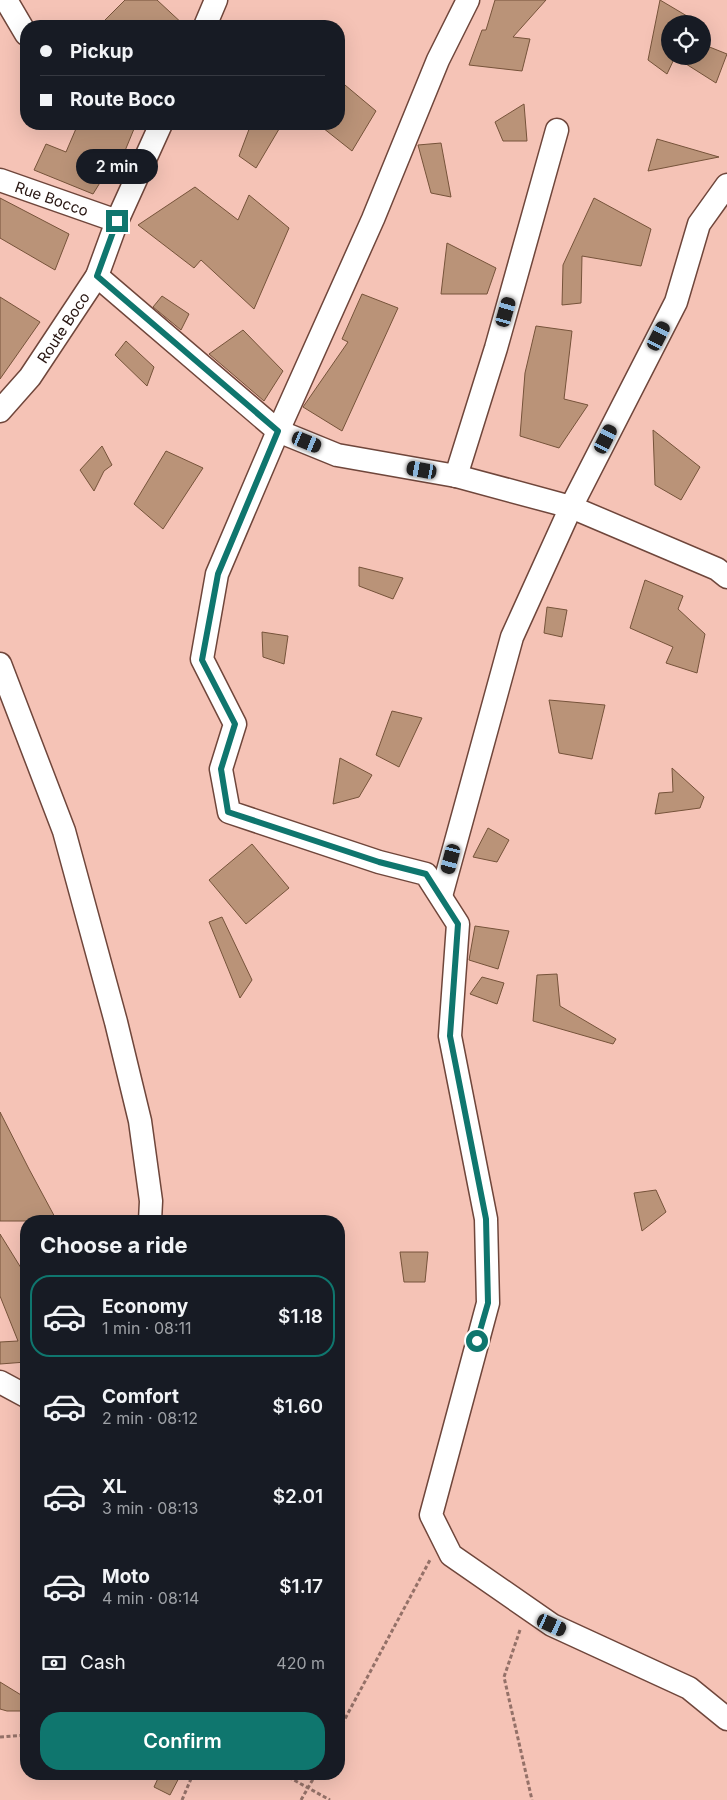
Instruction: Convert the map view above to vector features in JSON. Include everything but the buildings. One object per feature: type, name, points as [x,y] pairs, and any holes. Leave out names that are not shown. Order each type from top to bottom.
[{"type":"street","points":[[6,0],[20,24]]},
{"type":"street","points":[[208,20],[216,0]]},
{"type":"street","points":[[468,0],[438,60],[373,219],[278,431],[218,574],[202,660],[235,724],[221,769],[228,812],[379,862],[426,874],[458,924],[450,1036],[486,1219],[488,1303],[431,1515],[451,1555],[527,1608],[552,1625],[689,1688],[727,1720]]},
{"type":"street","points":[[117,221],[155,130]]},
{"type":"street","points":[[456,476],[496,348],[557,130]]},
{"type":"street","name":"Rue Bocco","points":[[0,180],[117,221]]},
{"type":"street","points":[[441,896],[512,637],[571,507],[676,302],[699,224],[727,185]]},
{"type":"street","name":"Route Boco","points":[[0,411],[30,377],[97,276],[117,221]]},
{"type":"street","points":[[97,276],[278,431],[337,454],[456,476],[571,507],[717,569],[727,578]]},
{"type":"street","points":[[0,664],[64,831],[111,1002],[140,1121],[151,1201],[150,1215]]},
{"type":"street","points":[[0,1382],[20,1393]]},
{"type":"path","points":[[345,1719],[442,1537]]},
{"type":"path","points":[[527,1608],[504,1677],[532,1800]]},
{"type":"path","points":[[0,1737],[20,1735]]},
{"type":"path","points":[[182,1800],[190,1780]]},
{"type":"path","points":[[294,1780],[329,1800]]},
{"type":"path","points":[[302,1800],[313,1780]]},
{"type":"route","points":[[117,221],[97,276],[278,431],[218,574],[202,660],[235,724],[221,769],[228,812],[379,862],[426,874],[458,924],[450,1036],[486,1219],[488,1303],[477,1341]]}]
